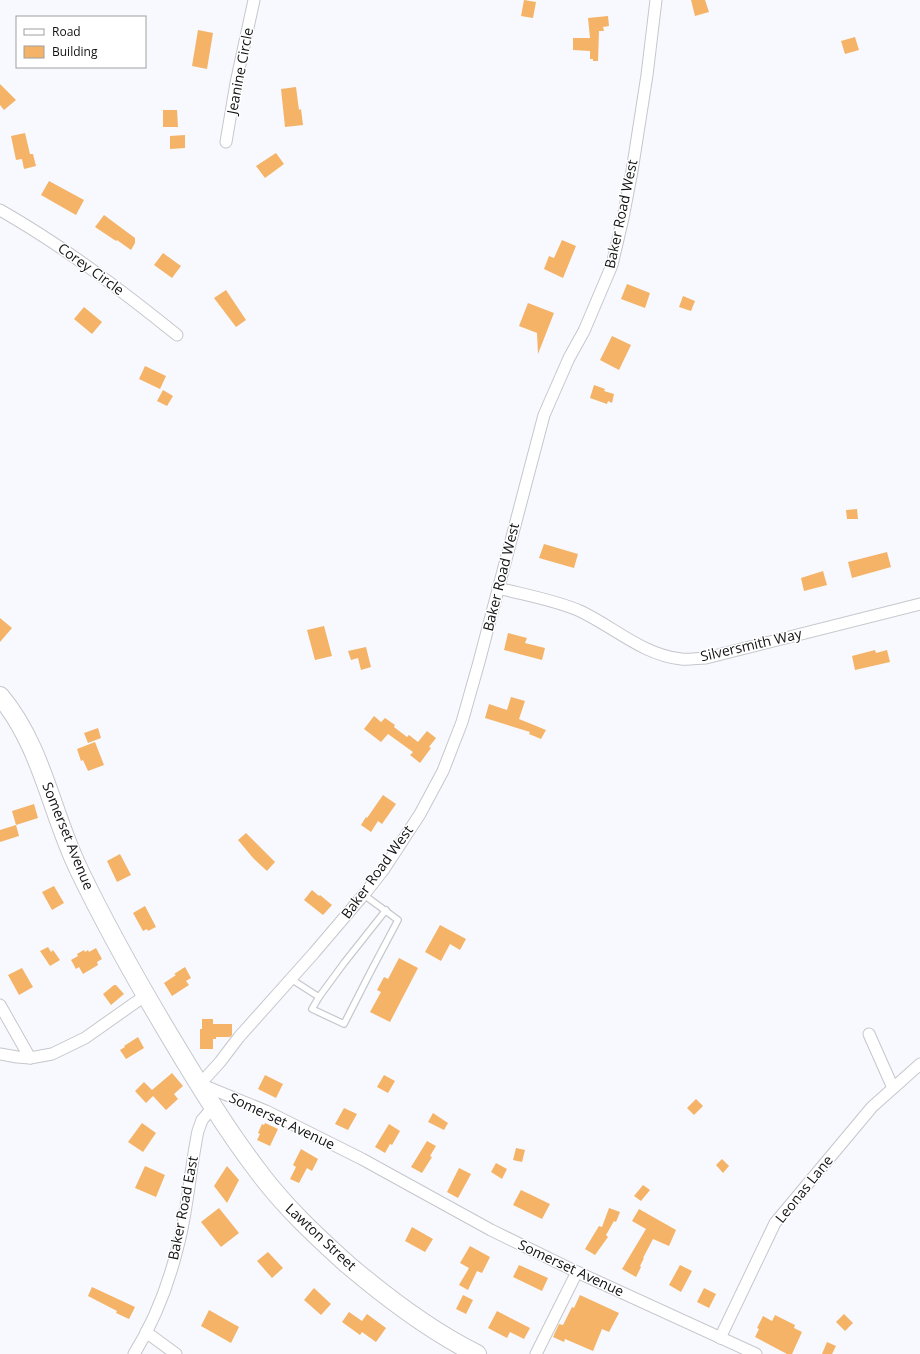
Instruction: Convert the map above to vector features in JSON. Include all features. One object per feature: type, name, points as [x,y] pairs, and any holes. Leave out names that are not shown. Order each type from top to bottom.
[{"type":"main road","name":"Somerset Avenue","points":[[0,696],[10,709],[27,737],[41,769],[58,820],[78,869],[125,959],[200,1084]]},
{"type":"main road","name":"Lawton Street","points":[[200,1084],[228,1130],[258,1172],[288,1208],[321,1241],[377,1290],[419,1320],[477,1354]]},
{"type":"street","name":"Jeanine Circle","points":[[226,142],[236,83],[254,0]]},
{"type":"street","name":"Baker Road West","points":[[200,1084],[364,895],[384,869],[411,827],[443,771],[462,722],[544,415],[563,370],[584,331],[600,295],[608,276],[615,251],[632,171],[647,74],[656,0]]},
{"type":"street","name":"Corey Circle","points":[[0,210],[25,224],[93,269],[177,335]]},
{"type":"street","name":"Silversmith Way","points":[[498,588],[554,602],[580,611],[652,652],[683,659],[706,658],[920,604]]},
{"type":"street","points":[[0,1054],[30,1058],[52,1054],[85,1038],[146,995]]},
{"type":"street","points":[[0,1005],[30,1058]]},
{"type":"street","points":[[869,1034],[893,1088]]},
{"type":"street","name":"Leonas Lane","points":[[720,1338],[775,1223],[872,1107],[920,1064]]},
{"type":"street","name":"Somerset Avenue","points":[[200,1084],[266,1111],[362,1159],[491,1230],[576,1272],[756,1354]]},
{"type":"street","name":"Baker Road East","points":[[134,1354],[159,1303],[178,1246],[198,1131],[202,1120],[214,1106]]},
{"type":"street","points":[[536,1354],[576,1272]]},
{"type":"street","points":[[146,1332],[176,1354]]},
{"type":"lane","points":[[364,895],[386,910],[398,920],[344,1024],[312,1009],[344,963],[386,910]]},
{"type":"lane","points":[[291,979],[319,997]]},
{"type":"building","points":[[524,0],[536,2],[533,18],[521,16]]},
{"type":"building","points":[[691,0],[705,0],[709,12],[695,16]]},
{"type":"building","points":[[608,16],[609,26],[603,27],[604,31],[599,31],[598,61],[593,61],[593,59],[590,59],[590,51],[573,50],[573,38],[590,38],[588,18]]},
{"type":"building","points":[[198,30],[213,33],[207,69],[192,66]]},
{"type":"building","points":[[855,37],[859,50],[845,54],[841,41]]},
{"type":"building","points":[[0,84],[16,100],[4,110],[0,105]]},
{"type":"building","points":[[296,87],[299,110],[301,109],[303,125],[285,127],[281,89]]},
{"type":"building","points":[[163,110],[177,110],[178,127],[163,127]]},
{"type":"building","points":[[25,133],[30,154],[33,154],[36,166],[24,169],[22,159],[16,160],[11,136]]},
{"type":"building","points":[[185,135],[185,148],[170,149],[170,136]]},
{"type":"building","points":[[276,153],[284,164],[265,178],[256,166]]},
{"type":"building","points":[[49,181],[84,200],[76,215],[41,195]]},
{"type":"building","points":[[104,215],[135,238],[135,243],[131,250],[95,227]]},
{"type":"building","points":[[562,240],[576,246],[563,278],[544,269],[549,256],[554,258]]},
{"type":"building","points":[[163,253],[181,266],[172,278],[154,265]]},
{"type":"building","points":[[627,284],[650,293],[645,308],[621,299]]},
{"type":"building","points":[[226,290],[246,320],[236,327],[214,298]]},
{"type":"building","points":[[683,296],[695,301],[691,311],[679,307]]},
{"type":"building","points":[[528,303],[554,313],[538,354],[537,333],[519,326]]},
{"type":"building","points":[[84,307],[102,322],[92,334],[74,319]]},
{"type":"building","points":[[612,336],[631,345],[619,370],[600,360]]},
{"type":"building","points":[[145,366],[166,376],[160,389],[139,379]]},
{"type":"building","points":[[594,385],[605,389],[604,391],[614,394],[612,403],[608,401],[607,404],[590,398]]},
{"type":"building","points":[[163,390],[173,396],[167,406],[157,401]]},
{"type":"building","points":[[857,509],[858,519],[847,519],[846,510]]},
{"type":"building","points":[[544,544],[578,554],[574,568],[539,558]]},
{"type":"building","points":[[887,552],[891,567],[852,578],[848,562]]},
{"type":"building","points":[[823,571],[827,585],[804,591],[801,578]]},
{"type":"building","points":[[0,618],[12,628],[0,642]]},
{"type":"building","points":[[324,626],[332,656],[315,660],[307,630]]},
{"type":"building","points":[[508,633],[527,638],[525,643],[545,648],[542,660],[504,650]]},
{"type":"building","points":[[366,647],[371,667],[361,670],[358,658],[351,660],[348,651]]},
{"type":"building","points":[[875,650],[876,653],[887,650],[890,662],[855,670],[852,656]]},
{"type":"building","points":[[511,697],[525,701],[519,719],[546,730],[541,739],[529,734],[530,732],[485,718],[489,704],[507,710]]},
{"type":"building","points":[[374,716],[381,722],[385,718],[395,725],[394,727],[407,737],[409,735],[418,742],[427,731],[436,738],[420,763],[410,755],[413,752],[388,734],[381,742],[364,729]]},
{"type":"building","points":[[98,728],[101,738],[88,743],[84,733]]},
{"type":"building","points":[[95,742],[104,765],[88,771],[83,760],[81,761],[77,749]]},
{"type":"building","points":[[383,795],[396,804],[382,824],[378,821],[371,832],[361,825]]},
{"type":"building","points":[[34,804],[38,818],[16,825],[12,811]]},
{"type":"building","points":[[16,825],[19,836],[0,842],[0,830]]},
{"type":"building","points":[[246,833],[275,862],[267,871],[253,858],[238,840]]},
{"type":"building","points":[[120,854],[131,875],[117,882],[107,861]]},
{"type":"building","points":[[54,886],[64,903],[52,910],[42,892]]},
{"type":"building","points":[[312,890],[332,905],[323,915],[304,900]]},
{"type":"building","points":[[145,906],[156,927],[148,931],[147,929],[143,931],[133,913]]},
{"type":"building","points":[[440,925],[466,939],[460,950],[450,944],[441,961],[425,952]]},
{"type":"building","points":[[48,947],[51,952],[53,950],[60,960],[50,966],[40,951]]},
{"type":"building","points":[[96,948],[102,959],[97,962],[98,965],[83,974],[79,967],[76,969],[71,960],[84,950],[85,952],[88,950],[89,952]]},
{"type":"building","points":[[399,958],[418,968],[390,1022],[370,1012],[381,992],[377,990],[384,977],[388,979]]},
{"type":"building","points":[[185,967],[191,978],[186,981],[189,985],[172,996],[164,983]]},
{"type":"building","points":[[22,968],[33,987],[19,995],[8,975]]},
{"type":"building","points":[[116,985],[124,994],[111,1005],[103,994]]},
{"type":"building","points":[[202,1019],[213,1019],[213,1024],[232,1024],[232,1035],[230,1037],[216,1037],[216,1039],[213,1039],[213,1049],[200,1049],[200,1029],[202,1029]]},
{"type":"building","points":[[138,1037],[144,1048],[126,1059],[120,1050]]},
{"type":"building","points":[[172,1073],[183,1086],[174,1094],[178,1099],[166,1110],[153,1096],[146,1103],[135,1091],[144,1082],[152,1090]]},
{"type":"building","points":[[265,1075],[283,1084],[276,1098],[258,1089]]},
{"type":"building","points":[[384,1075],[395,1081],[388,1093],[377,1087]]},
{"type":"building","points":[[696,1099],[703,1106],[694,1115],[687,1108]]},
{"type":"building","points":[[344,1108],[357,1114],[348,1130],[335,1124]]},
{"type":"building","points":[[433,1113],[448,1123],[444,1130],[428,1122]]},
{"type":"building","points":[[142,1123],[156,1133],[143,1152],[128,1142]]},
{"type":"building","points":[[265,1123],[278,1129],[270,1146],[257,1140],[262,1124],[264,1125]]},
{"type":"building","points":[[389,1124],[400,1131],[392,1145],[390,1144],[385,1153],[375,1147]]},
{"type":"building","points":[[427,1141],[436,1146],[430,1156],[432,1157],[422,1173],[411,1167]]},
{"type":"building","points":[[516,1148],[525,1150],[522,1162],[513,1160]]},
{"type":"building","points":[[301,1149],[318,1159],[312,1171],[307,1168],[299,1183],[290,1179],[296,1167],[293,1165]]},
{"type":"building","points":[[722,1159],[729,1166],[723,1173],[716,1165]]},
{"type":"building","points":[[496,1163],[507,1169],[502,1179],[491,1172]]},
{"type":"building","points":[[145,1166],[165,1175],[156,1197],[135,1188]]},
{"type":"building","points":[[227,1166],[239,1180],[227,1203],[214,1186]]},
{"type":"building","points":[[459,1168],[471,1174],[458,1198],[447,1192]]},
{"type":"building","points":[[643,1185],[650,1190],[641,1201],[634,1196]]},
{"type":"building","points":[[521,1190],[550,1204],[542,1219],[513,1205]]},
{"type":"building","points":[[219,1208],[239,1233],[221,1247],[201,1222]]},
{"type":"building","points":[[609,1208],[620,1212],[616,1222],[614,1221],[606,1235],[608,1237],[595,1255],[585,1249],[599,1226],[602,1227]]},
{"type":"building","points":[[639,1209],[676,1230],[669,1246],[653,1239],[643,1258],[641,1267],[636,1277],[622,1269],[646,1229],[632,1221]]},
{"type":"building","points":[[412,1227],[433,1239],[425,1252],[405,1241]]},
{"type":"building","points":[[470,1246],[490,1257],[482,1273],[477,1271],[468,1290],[459,1285],[469,1268],[460,1263]]},
{"type":"building","points":[[268,1252],[283,1268],[272,1278],[257,1261]]},
{"type":"building","points":[[519,1265],[548,1278],[542,1291],[513,1277]]},
{"type":"building","points":[[680,1265],[692,1271],[681,1292],[669,1285]]},
{"type":"building","points":[[92,1287],[135,1307],[129,1319],[88,1296]]},
{"type":"building","points":[[314,1288],[331,1304],[321,1315],[304,1300]]},
{"type":"building","points":[[704,1288],[716,1294],[709,1308],[697,1302]]},
{"type":"building","points":[[463,1295],[473,1300],[466,1314],[456,1309]]},
{"type":"building","points":[[580,1295],[619,1313],[609,1332],[602,1329],[593,1351],[565,1339],[564,1342],[553,1337],[559,1324],[563,1325],[572,1307],[574,1308]]},
{"type":"building","points":[[209,1310],[239,1327],[231,1343],[201,1326]]},
{"type":"building","points":[[497,1311],[530,1328],[524,1339],[510,1332],[507,1338],[488,1328]]},
{"type":"building","points":[[349,1312],[362,1321],[367,1314],[386,1328],[376,1342],[362,1332],[360,1335],[342,1322]]},
{"type":"building","points":[[844,1314],[853,1323],[845,1331],[836,1322]]},
{"type":"building","points":[[775,1315],[795,1325],[794,1328],[802,1332],[792,1354],[787,1354],[755,1337],[759,1329],[757,1328],[763,1316],[772,1321]]},
{"type":"building","points":[[827,1342],[836,1346],[832,1354],[822,1354]]}]
